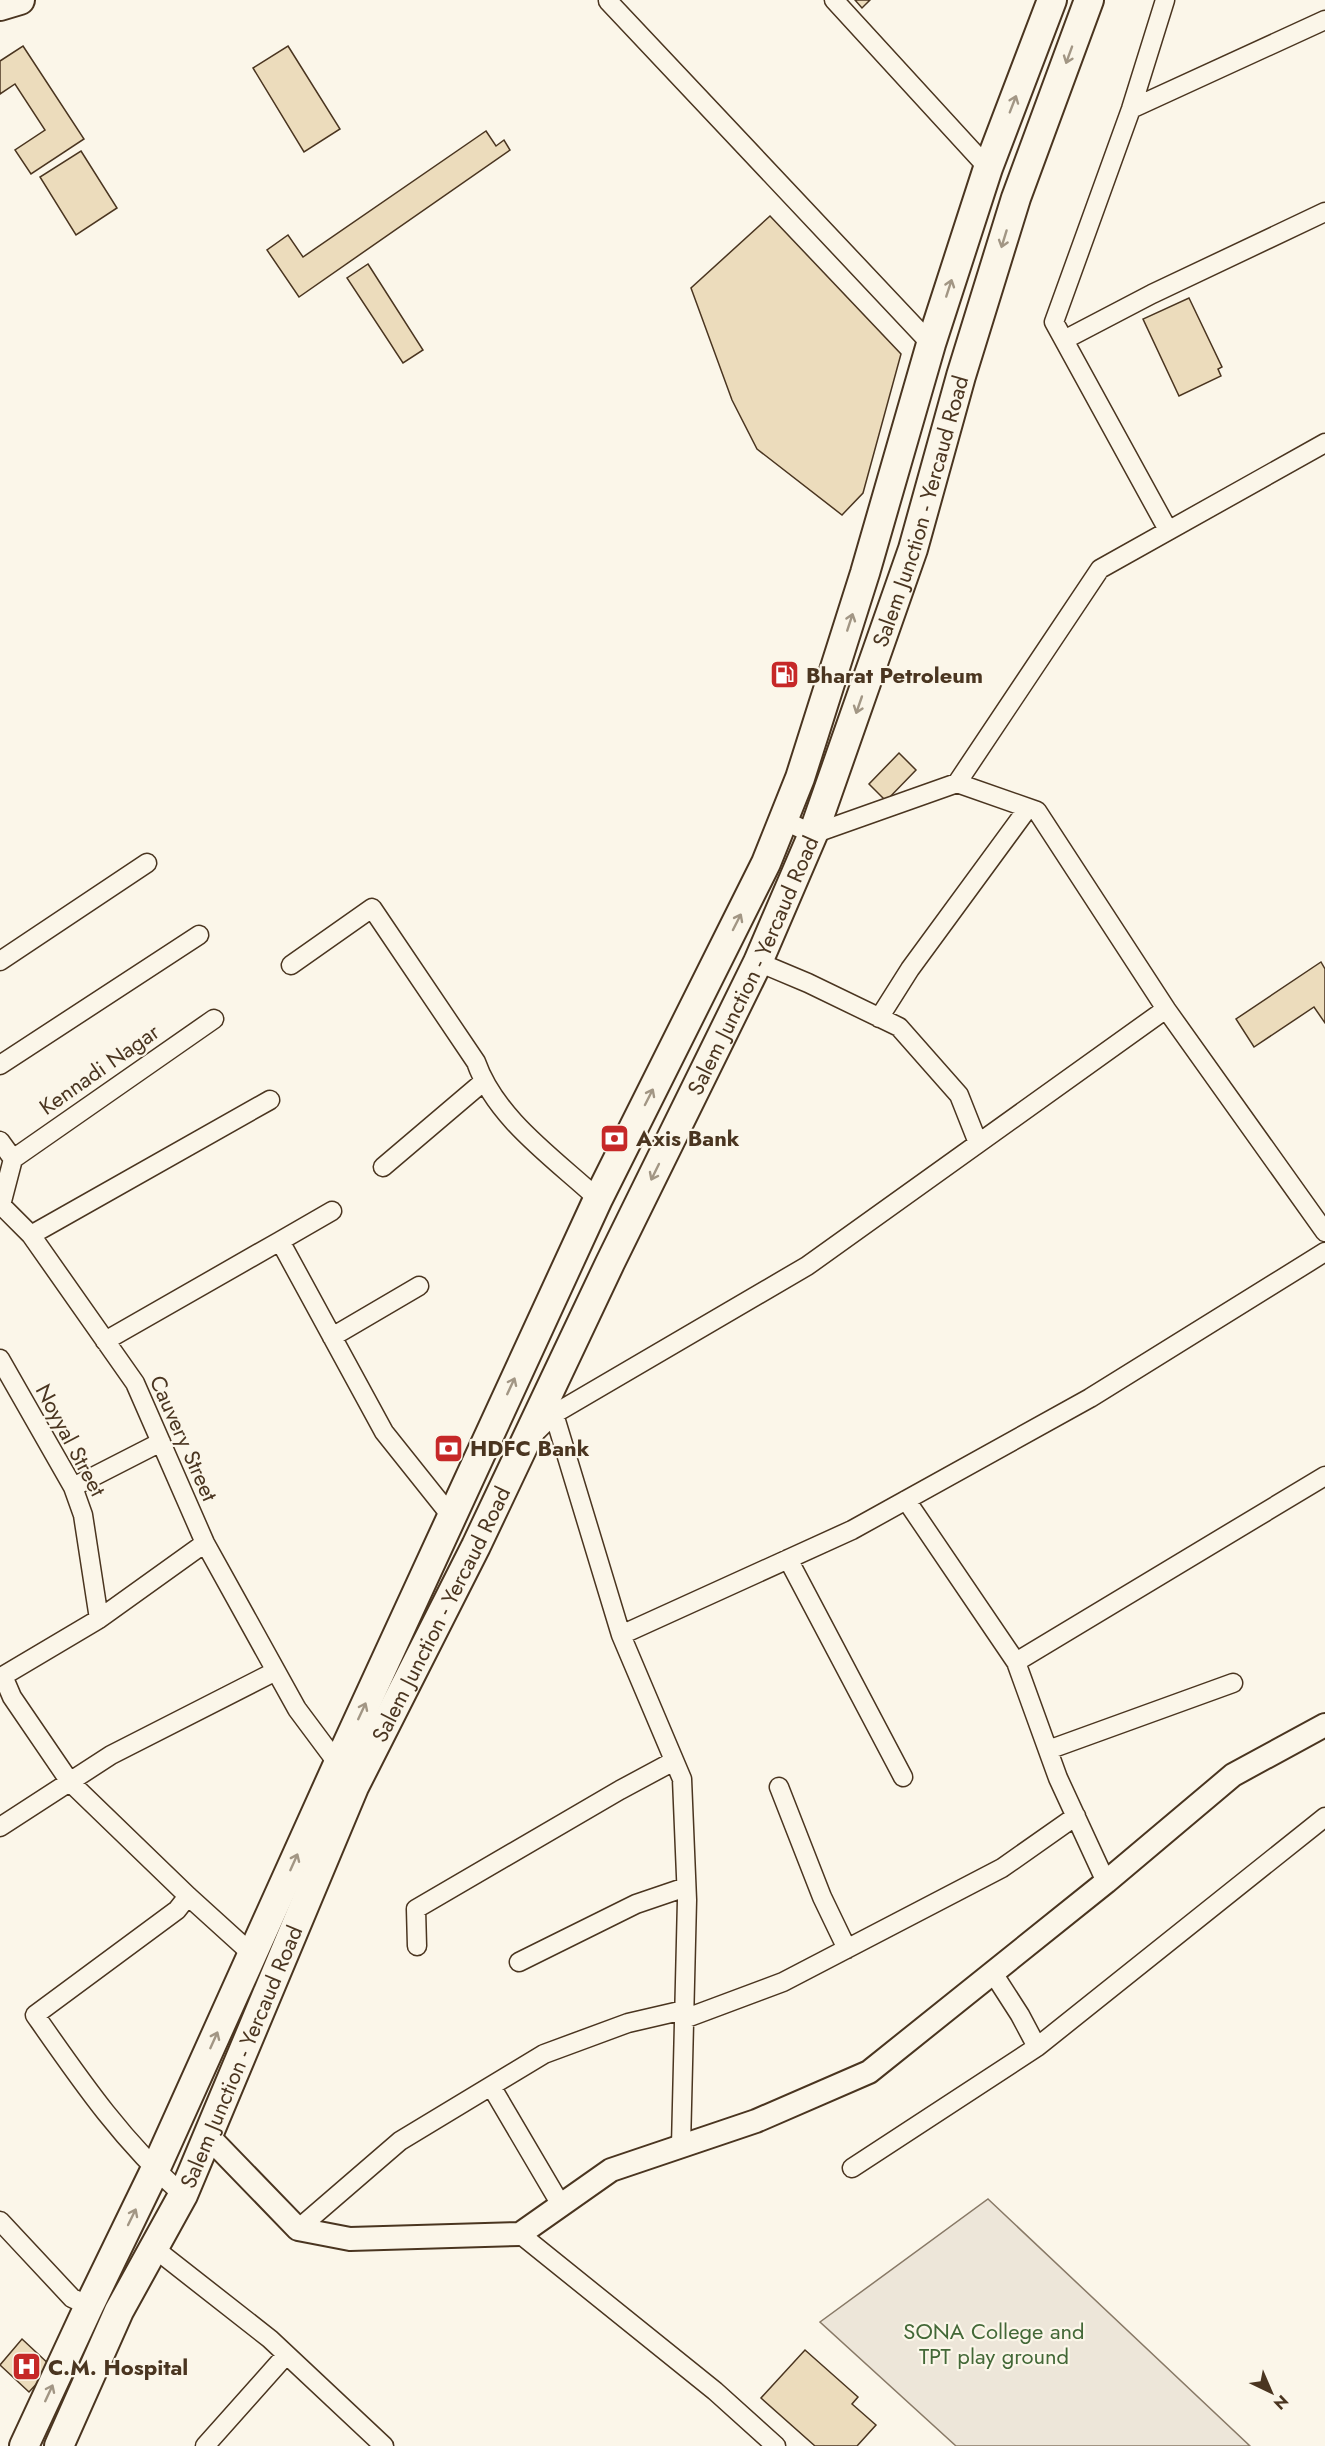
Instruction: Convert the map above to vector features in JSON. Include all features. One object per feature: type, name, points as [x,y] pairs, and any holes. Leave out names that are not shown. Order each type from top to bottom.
[{"type":"main road","points":[[0,6],[20,0]]},
{"type":"main road","points":[[24,2446],[155,2170],[451,1516],[598,1198],[766,863],[800,778],[866,573],[931,344],[988,168],[1052,0]]},
{"type":"main road","name":"Salem Junction - Yercaud Road","points":[[58,2446],[119,2312],[183,2195],[354,1787],[476,1546],[524,1440],[758,962],[813,834],[913,549],[961,376],[1016,198],[1089,0]]},
{"type":"main road","points":[[497,1418],[524,1440]]},
{"type":"street","points":[[834,0],[988,168]]},
{"type":"street","points":[[1165,0],[1131,109],[1054,321],[1168,530]]},
{"type":"street","points":[[608,1],[931,344]]},
{"type":"street","points":[[1131,109],[1325,20]]},
{"type":"street","points":[[1064,340],[1152,294],[1325,212]]},
{"type":"street","points":[[783,820],[813,834],[957,783],[1100,569],[1325,443]]},
{"type":"street","points":[[957,783],[1037,811],[1166,1009],[1325,1232]]},
{"type":"street","points":[[879,1018],[910,969],[1028,808]]},
{"type":"street","points":[[0,961],[147,863]]},
{"type":"street","points":[[291,964],[372,908],[476,1062],[483,1082],[517,1125],[598,1198]]},
{"type":"street","points":[[0,1065],[199,935]]},
{"type":"street","points":[[758,962],[808,982],[899,1027],[958,1095],[978,1143]]},
{"type":"street","points":[[524,1440],[554,1414],[807,1266],[1166,1009]]},
{"type":"street","name":"Kennadi Nagar","points":[[13,1158],[214,1019]]},
{"type":"street","points":[[383,1167],[483,1082]]},
{"type":"street","points":[[31,1236],[270,1100]]},
{"type":"street","points":[[0,1141],[13,1158]]},
{"type":"street","name":"Cauvery Street","points":[[13,1158],[1,1205],[31,1236],[135,1383],[205,1543],[297,1709],[338,1764]]},
{"type":"street","points":[[105,1341],[332,1211]]},
{"type":"street","points":[[280,1241],[384,1432],[451,1516]]},
{"type":"street","points":[[621,1635],[852,1530],[1090,1398],[1325,1252]]},
{"type":"street","points":[[332,1337],[419,1286]]},
{"type":"street","name":"Noyyal Street","points":[[0,1359],[73,1487],[83,1515],[99,1619]]},
{"type":"street","points":[[554,1414],[621,1635],[682,1779],[686,1887],[681,2146]]},
{"type":"street","points":[[73,1487],[161,1443]]},
{"type":"street","points":[[1016,1662],[1325,1476]]},
{"type":"street","points":[[906,1500],[1016,1662],[1048,1750],[1106,1882]]},
{"type":"street","points":[[205,1543],[99,1619],[3,1676],[12,1697],[70,1782],[188,1896],[252,1954]]},
{"type":"street","points":[[788,1559],[903,1777]]},
{"type":"street","points":[[0,1827],[111,1755],[276,1671]]},
{"type":"street","points":[[1048,1750],[1233,1683]]},
{"type":"street","points":[[207,2134],[298,2229],[350,2240],[520,2234],[611,2170],[756,2121],[869,2072],[1106,1882],[1233,1775],[1325,1725]]},
{"type":"street","points":[[417,1946],[416,1909],[674,1761]]},
{"type":"street","points":[[779,1787],[822,1897],[847,1949]]},
{"type":"street","points":[[298,2229],[400,2141],[544,2054],[628,2023],[684,2015],[783,1982],[1002,1868],[1076,1816]]},
{"type":"street","points":[[852,2168],[1037,2047],[1325,1816]]},
{"type":"street","points":[[519,1962],[636,1904],[686,1887]]},
{"type":"street","points":[[183,2195],[155,2170],[97,2105],[35,2015],[177,1910],[188,1896]]},
{"type":"street","points":[[993,1972],[1037,2047]]},
{"type":"street","points":[[491,2086],[561,2205]]},
{"type":"street","points":[[0,2222],[72,2298],[89,2306]]},
{"type":"street","points":[[520,2234],[715,2391],[776,2446]]},
{"type":"street","points":[[154,2248],[270,2339],[384,2446]]},
{"type":"street","points":[[205,2446],[286,2355]]},
{"type":"green space","name":"SONA College and TPT play ground","points":[[988,2199],[1250,2446],[956,2446],[820,2322]]},
{"type":"building","points":[[855,0],[870,0],[862,8]]},
{"type":"building","points":[[23,46],[84,139],[31,174],[15,150],[45,130],[15,84],[0,94],[0,61]]},
{"type":"building","points":[[288,46],[340,129],[304,152],[253,68]]},
{"type":"building","points":[[486,131],[496,146],[504,140],[510,150],[299,297],[267,250],[288,235],[303,257]]},
{"type":"building","points":[[81,151],[117,208],[76,235],[40,177]]},
{"type":"building","points":[[770,216],[901,354],[863,493],[842,515],[757,449],[732,400],[691,288]]},
{"type":"building","points":[[368,264],[423,350],[403,363],[347,278]]},
{"type":"building","points":[[1189,298],[1222,367],[1218,369],[1221,376],[1179,396],[1143,319]]},
{"type":"building","points":[[899,753],[916,770],[886,801],[869,784]]},
{"type":"building","points":[[1321,962],[1325,969],[1325,1023],[1314,1007],[1254,1047],[1236,1019]]},
{"type":"building","points":[[22,2339],[52,2367],[29,2392],[0,2365]]},
{"type":"building","points":[[805,2350],[858,2397],[852,2404],[876,2425],[857,2446],[815,2446],[761,2398]]},
{"type":"place","name":"Bharat Petroleum","points":[[785,675]]},
{"type":"place","name":"Axis Bank","points":[[615,1138]]},
{"type":"place","name":"HDFC Bank","points":[[449,1448]]},
{"type":"place","name":"C.M. Hospital","points":[[27,2367]]}]
